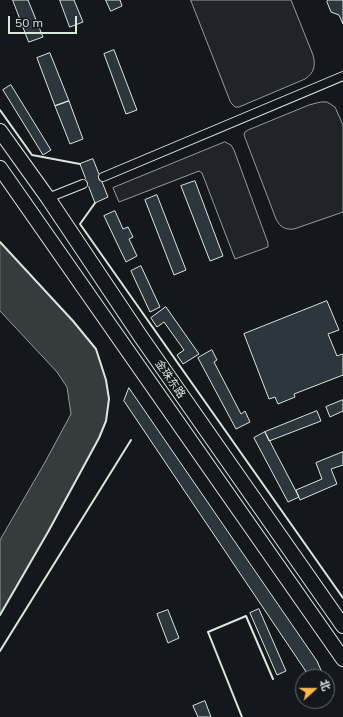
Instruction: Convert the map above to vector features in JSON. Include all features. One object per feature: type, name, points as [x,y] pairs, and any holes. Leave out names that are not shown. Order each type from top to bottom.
[{"type":"highway","name":"金珠东路","points":[[0,131],[48,198],[141,337],[343,626]]},
{"type":"highway","name":"金珠东路","points":[[0,168],[343,659]]},
{"type":"street","points":[[103,177],[343,76]]},
{"type":"street","points":[[48,198],[83,184]]},
{"type":"shaded area","points":[[191,0],[291,0],[313,55],[314,69],[305,79],[239,107],[235,107],[231,103]]},
{"type":"shaded area","points":[[327,102],[335,107],[343,125],[343,212],[294,229],[288,229],[281,226],[276,219],[244,135],[248,130],[309,105]]},
{"type":"shaded area","points":[[225,142],[231,145],[234,150],[268,243],[268,247],[235,259],[202,173],[199,171],[119,202],[113,188]]},
{"type":"shaded area","points":[[0,242],[73,321],[96,349],[106,380],[109,399],[106,421],[99,438],[48,532],[0,615],[0,540],[71,414],[67,387],[57,372],[0,311]]},
{"type":"building","points":[[13,0],[28,0],[43,37],[29,42]]},
{"type":"building","points":[[60,0],[74,0],[83,22],[70,27]]},
{"type":"building","points":[[106,0],[120,0],[122,6],[111,11]]},
{"type":"building","points":[[328,0],[343,0],[343,24],[339,15],[331,12],[327,2]]},
{"type":"building","points":[[114,50],[137,110],[126,114],[104,54]]},
{"type":"building","points":[[50,53],[69,101],[55,106],[37,58]]},
{"type":"building","points":[[11,85],[51,150],[43,155],[3,90]]},
{"type":"building","points":[[69,101],[83,139],[70,144],[55,106]]},
{"type":"building","points":[[93,159],[108,197],[95,203],[80,164]]},
{"type":"building","points":[[195,181],[223,256],[210,261],[181,186]]},
{"type":"building","points":[[157,195],[186,270],[174,275],[145,200]]},
{"type":"building","points":[[115,211],[123,229],[128,227],[133,237],[129,239],[137,256],[126,262],[104,216]]},
{"type":"building","points":[[141,266],[160,307],[150,312],[131,271]]},
{"type":"building","points":[[327,301],[339,330],[328,334],[337,356],[343,355],[343,375],[294,394],[295,397],[278,404],[275,397],[269,399],[244,334]]},
{"type":"building","points":[[166,307],[199,354],[183,364],[177,355],[184,350],[164,322],[157,327],[151,318]]},
{"type":"building","points":[[212,350],[217,360],[214,362],[241,414],[245,411],[250,422],[236,429],[198,358]]},
{"type":"building","points":[[129,388],[317,661],[320,669],[304,669],[124,401]]},
{"type":"building","points":[[343,400],[343,411],[330,417],[326,407]]},
{"type":"building","points":[[317,411],[321,421],[269,441],[265,432]]},
{"type":"building","points":[[265,432],[299,497],[288,502],[254,438]]},
{"type":"building","points":[[343,452],[343,465],[331,469],[337,484],[300,500],[296,490],[322,479],[316,463]]},
{"type":"building","points":[[259,609],[286,671],[277,675],[250,613]]},
{"type":"building","points":[[168,610],[179,638],[168,643],[157,614]]},
{"type":"building","points":[[205,701],[211,717],[198,717],[193,706]]},
{"type":"tunnel","points":[[83,184],[103,177]]},
{"type":"wall","points":[[0,110],[32,155],[80,164]]},
{"type":"wall","points":[[95,203],[80,224],[343,598]]},
{"type":"wall","points":[[0,242],[73,321],[96,349],[106,380],[109,399],[106,421],[99,438],[48,532],[0,615]]},
{"type":"wall","points":[[0,651],[131,440]]},
{"type":"wall","points":[[242,717],[208,632],[246,616],[273,679]]}]
